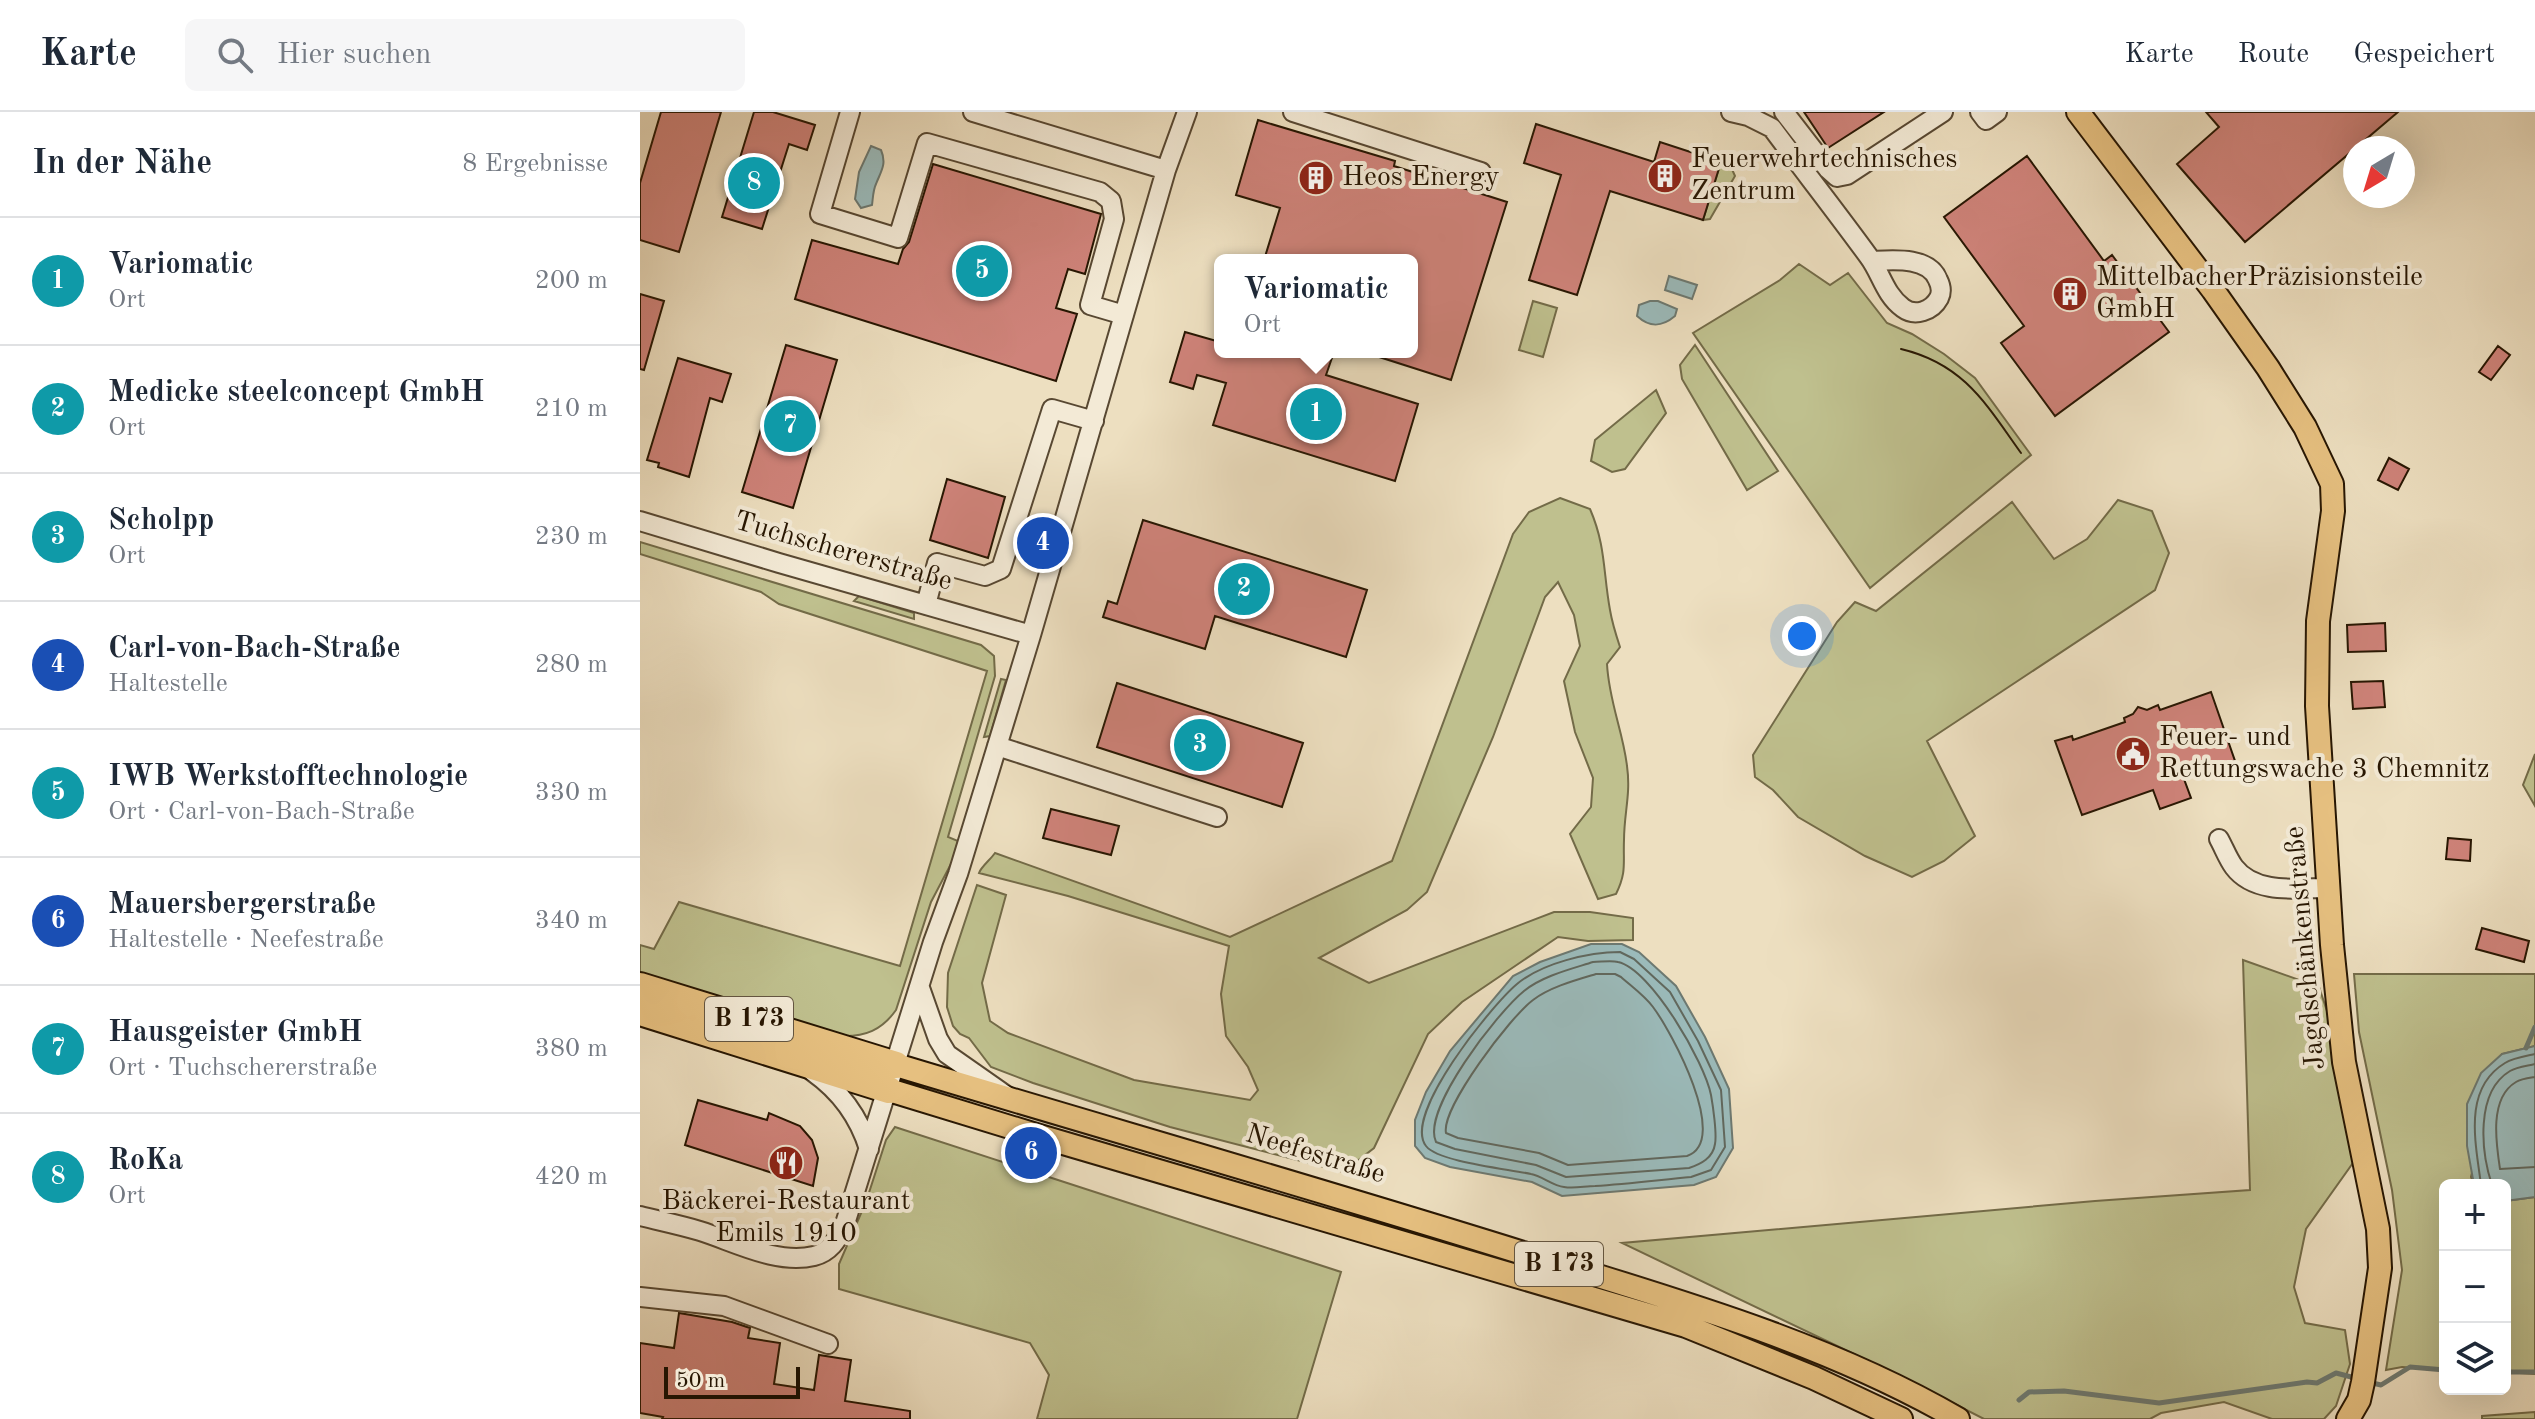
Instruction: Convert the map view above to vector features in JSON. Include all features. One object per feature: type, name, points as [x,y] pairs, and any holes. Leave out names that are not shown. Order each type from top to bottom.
[{"type":"highway","name":"Neefestraße","points":[[640,986],[892,1077]]},
{"type":"highway","name":"Neefestraße","points":[[640,1012],[795,1060],[892,1077]]},
{"type":"main road","name":"Jagdschänkenstraße","points":[[2078,112],[2268,368],[2305,427],[2332,484],[2333,511],[2316,648],[2317,706],[2344,1062],[2378,1229],[2380,1268],[2367,1358],[2354,1409]]},
{"type":"main road","name":"Neefestraße","points":[[892,1077],[1007,1096],[1532,1256],[1777,1336],[1912,1392],[1958,1419]]},
{"type":"main road","name":"Neefestraße","points":[[892,1077],[1051,1140],[1686,1326],[1814,1378],[1901,1419]]},
{"type":"street","points":[[850,112],[820,214],[898,238],[927,143],[1100,192],[1111,201],[1114,219],[1090,305],[1124,315]]},
{"type":"street","points":[[973,112],[1166,170]]},
{"type":"street","points":[[640,1216],[795,1258],[815,1256],[837,1241],[997,746],[1166,170],[1187,112]]},
{"type":"street","points":[[1293,112],[1481,172]]},
{"type":"street","points":[[1731,112],[1748,116],[1772,128],[1872,261]]},
{"type":"street","points":[[1784,112],[1837,177],[1847,175],[1943,112]]},
{"type":"street","points":[[1980,112],[1986,120],[1997,112]]},
{"type":"street","points":[[926,605],[937,563],[985,576],[1001,569],[1052,409],[1094,421]]},
{"type":"street","name":"Tuchschererstraße","points":[[640,521],[1031,635]]},
{"type":"street","points":[[997,746],[1217,817]]},
{"type":"street","points":[[2219,839],[2236,870],[2255,882],[2271,888],[2329,888]]},
{"type":"street","points":[[920,988],[934,1030],[947,1054],[1007,1096]]},
{"type":"street","points":[[795,1060],[840,1095],[863,1129],[869,1149]]},
{"type":"street","points":[[640,1297],[724,1306],[828,1344]]},
{"type":"green space","points":[[1721,162],[1731,167],[1735,176],[1710,219],[1703,220]]},
{"type":"green space","points":[[1799,264],[1830,285],[1848,273],[1887,323],[1944,354],[1975,378],[2031,455],[1870,588],[1693,333],[1780,280]]},
{"type":"green space","points":[[1533,301],[1557,308],[1543,357],[1519,350]]},
{"type":"green space","points":[[1695,345],[1778,471],[1747,490],[1682,379],[1680,365]]},
{"type":"green space","points":[[1656,390],[1666,413],[1625,469],[1612,472],[1591,461],[1595,440]]},
{"type":"green space","points":[[1560,498],[1590,509],[1599,535],[1611,615],[1620,647],[1607,664],[1628,776],[1624,867],[1616,894],[1598,899],[1570,834],[1591,807],[1593,778],[1575,732],[1564,681],[1580,646],[1574,615],[1558,582],[1545,597],[1493,737],[1427,892],[1407,910],[1319,958],[1369,983],[1554,912],[1590,912],[1633,918],[1633,940],[1588,941],[1558,937],[1462,1002],[1428,1034],[1374,1148],[1343,1172],[1170,1127],[991,1067],[969,1038],[953,1026],[947,1007],[948,973],[977,885],[1006,895],[982,983],[990,1021],[1008,1033],[1134,1080],[1250,1100],[1258,1090],[1248,1067],[1226,1036],[1221,994],[1229,946],[980,871],[995,853],[1230,937],[1392,861],[1513,534],[1529,512]]},
{"type":"green space","points":[[2118,500],[2152,511],[2169,553],[2155,590],[1927,741],[1975,836],[1944,861],[1912,877],[1865,856],[1798,817],[1773,790],[1755,777],[1753,755],[1837,622],[1855,602],[1876,611],[2012,502],[2054,559],[2087,539]]},
{"type":"green space","points":[[640,542],[981,645],[994,656],[995,676],[948,837],[958,841],[952,862],[931,902],[896,1010],[885,1023],[872,1031],[841,1036],[640,976],[640,945],[654,949],[679,902],[900,966],[987,671],[779,604],[761,592],[640,554]]},
{"type":"green space","points":[[859,596],[914,613],[914,619],[854,601]]},
{"type":"green space","points":[[1001,679],[1006,680],[990,736],[984,737]]},
{"type":"green space","points":[[2535,754],[2535,806],[2523,785]]},
{"type":"green space","points":[[2243,960],[2319,987],[2330,1020],[2355,1160],[2306,1229],[2294,1287],[2305,1323],[2345,1330],[2350,1364],[2336,1406],[2324,1419],[2272,1419],[2224,1402],[2161,1413],[2150,1419],[1984,1419],[1622,1243],[2250,1190]]},
{"type":"green space","points":[[2354,974],[2535,974],[2535,1046],[2502,1054],[2472,1179],[2439,1179],[2439,1370],[2402,1367],[2386,1370],[2402,1270],[2392,1190],[2359,1032]]},
{"type":"green space","points":[[895,1127],[1341,1272],[1297,1419],[1037,1419],[1049,1375],[1030,1343],[839,1289],[839,1264],[866,1202],[886,1140]]},
{"type":"green space","points":[[2535,1197],[2535,1374],[2511,1372],[2511,1200]]},
{"type":"green space","points":[[2535,1412],[2535,1419],[2482,1419],[2482,1416]]},
{"type":"water","points":[[871,146],[881,150],[883,163],[872,205],[861,208],[855,199],[859,172]]},
{"type":"water","points":[[1669,276],[1697,285],[1692,299],[1665,290]]},
{"type":"water","points":[[1650,301],[1677,309],[1675,316],[1656,325],[1642,320],[1637,316],[1639,305]]},
{"type":"water","points":[[1591,944],[1622,944],[1639,952],[1676,986],[1705,1037],[1729,1089],[1733,1148],[1716,1177],[1694,1185],[1562,1196],[1532,1182],[1450,1167],[1425,1158],[1415,1146],[1415,1120],[1426,1092],[1450,1051],[1513,976],[1540,962]]},
{"type":"water","points":[[2535,1046],[2535,1197],[2511,1200],[2511,1179],[2473,1179],[2467,1146],[2467,1104],[2481,1073],[2502,1054]]},
{"type":"building","points":[[661,112],[721,112],[679,252],[640,240],[640,183]]},
{"type":"building","points":[[754,112],[773,112],[815,125],[807,150],[789,144],[762,229],[722,217]]},
{"type":"building","points":[[1804,112],[1884,112],[1828,148]]},
{"type":"building","points":[[2206,112],[2398,112],[2370,136],[2343,136],[2343,159],[2245,242],[2177,164],[2219,127]]},
{"type":"building","points":[[1258,120],[1395,161],[1394,166],[1507,202],[1451,380],[1382,358],[1418,358],[1418,254],[1266,254],[1280,208],[1236,195]]},
{"type":"building","points":[[1536,124],[1654,162],[1660,142],[1721,162],[1703,220],[1610,191],[1577,295],[1529,280],[1561,175],[1524,163]]},
{"type":"building","name":"MittelbacherPräzisionsteile GmbH","points":[[2027,156],[2104,261],[2112,255],[2169,332],[2055,416],[2001,343],[2024,326],[1944,217]]},
{"type":"building","points":[[933,164],[1101,214],[1085,274],[1068,269],[1056,308],[1077,314],[1056,381],[795,299],[812,240],[898,264],[909,242]]},
{"type":"building","points":[[640,294],[664,301],[644,370],[640,369]]},
{"type":"building","points":[[1185,332],[1214,340],[1214,358],[1332,358],[1326,375],[1418,404],[1395,481],[1213,425],[1226,383],[1197,375],[1193,389],[1170,382]]},
{"type":"building","points":[[786,345],[837,360],[793,508],[742,492]]},
{"type":"building","points":[[2498,346],[2510,355],[2491,380],[2479,372]]},
{"type":"building","points":[[678,358],[731,374],[722,402],[710,398],[689,477],[647,460]]},
{"type":"building","points":[[2389,458],[2409,469],[2398,490],[2378,480]]},
{"type":"building","points":[[947,479],[1005,497],[988,558],[930,540]]},
{"type":"building","points":[[1143,520],[1367,590],[1346,657],[1215,616],[1205,649],[1103,617],[1108,601],[1117,604]]},
{"type":"building","points":[[2385,623],[2386,651],[2348,652],[2347,625]]},
{"type":"building","points":[[2383,681],[2385,707],[2353,709],[2351,682]]},
{"type":"building","points":[[1117,683],[1303,743],[1282,807],[1097,747]]},
{"type":"building","points":[[2211,692],[2235,761],[2184,779],[2191,798],[2160,809],[2153,790],[2082,815],[2055,741],[2072,736],[2073,740],[2125,722],[2124,718],[2133,714],[2138,707],[2147,710],[2158,705],[2160,710]]},
{"type":"building","points":[[1051,809],[1119,826],[1111,855],[1043,838]]},
{"type":"building","points":[[2448,838],[2471,840],[2470,861],[2446,859]]},
{"type":"building","points":[[2482,928],[2529,941],[2524,962],[2476,949]]},
{"type":"building","points":[[698,1100],[767,1120],[769,1113],[800,1126],[812,1140],[818,1158],[813,1186],[685,1145]]},
{"type":"building","points":[[679,1313],[732,1322],[750,1328],[748,1338],[780,1343],[774,1384],[814,1390],[819,1355],[851,1360],[845,1401],[910,1411],[910,1419],[662,1419],[640,1413],[640,1343],[674,1348]]},
{"type":"waterway","points":[[2526,1048],[2535,1027]]},
{"type":"waterway","points":[[2368,1382],[2381,1385],[2410,1367],[2439,1369]]},
{"type":"waterway","points":[[2511,1372],[2535,1372]]},
{"type":"waterway","points":[[2019,1400],[2029,1392],[2064,1391],[2159,1403],[2317,1383],[2336,1373],[2359,1379]]},
{"type":"tram line","points":[[1901,349],[1941,365],[1972,388],[2021,453]]},
{"type":"place","name":"Feuerwehrtechnisches Zentrum","points":[[1665,176]]},
{"type":"place","name":"Heos Energy","points":[[1316,178]]},
{"type":"place","name":"RoKa","points":[[754,183]]},
{"type":"place","name":"IWB Werkstofftechnologie","points":[[982,271]]},
{"type":"place","name":"MittelbacherPräzisionsteile GmbH","points":[[2070,294]]},
{"type":"place","name":"Variomatic","points":[[1316,414]]},
{"type":"place","name":"Hausgeister GmbH","points":[[790,426]]},
{"type":"place","name":"Carl-von-Bach-Straße","points":[[1043,543]]},
{"type":"place","name":"Medicke steelconcept GmbH","points":[[1244,589]]},
{"type":"place","name":"Scholpp","points":[[1200,745]]},
{"type":"place","name":"Feuer- und Rettungswache 3 Chemnitz","points":[[2133,754]]},
{"type":"place","name":"Mauersbergerstraße","points":[[1031,1153]]},
{"type":"place","name":"Bäckerei-Restaurant Emils 1910","points":[[786,1163]]}]
